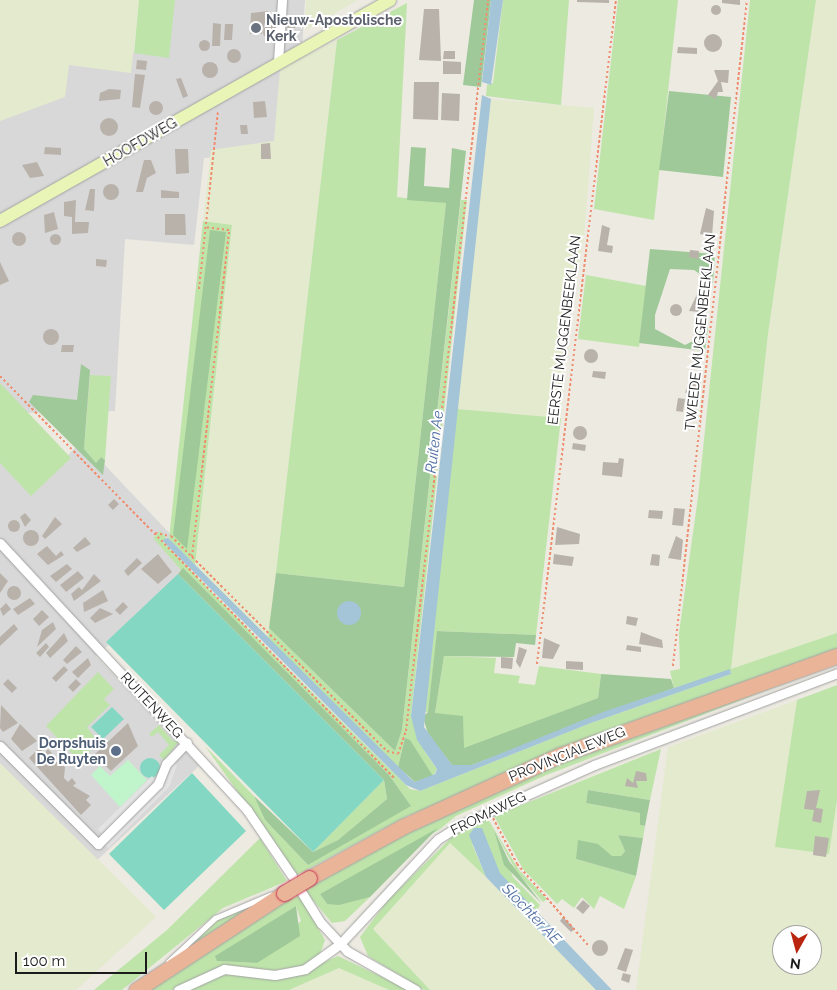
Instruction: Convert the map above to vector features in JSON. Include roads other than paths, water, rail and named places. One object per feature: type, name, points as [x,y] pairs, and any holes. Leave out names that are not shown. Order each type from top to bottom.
[{"type":"highway","name":"PROVINCIALEWEG","points":[[136,990],[284,892],[404,826],[560,755],[837,656]]},
{"type":"main road","name":"HOOFDWEG","points":[[0,221],[278,61],[390,0]]},
{"type":"street","points":[[278,61],[282,0]]},
{"type":"street","name":"RUITENWEG","points":[[0,543],[187,742],[257,822],[292,876]]},
{"type":"street","name":"FROMAWEG","points":[[178,990],[224,969],[290,974],[340,944],[438,839],[489,811],[594,765],[837,673]]},
{"type":"street","points":[[0,746],[98,844],[160,781],[166,764],[187,742]]},
{"type":"street","points":[[302,893],[340,944],[416,990]]},
{"type":"water","points":[[491,0],[503,0],[491,85],[482,82]]},
{"type":"water","points":[[482,95],[491,99],[424,727],[452,765],[472,765],[603,712],[730,669],[731,674],[591,723],[420,791],[406,785],[162,540],[168,538],[411,779],[415,782],[435,774],[437,769],[417,740],[411,716]]},
{"type":"water","points":[[349,601],[358,604],[361,613],[358,622],[349,625],[340,622],[337,613],[340,604]]},
{"type":"water","name":"Slochter AE","points":[[474,828],[482,828],[500,873],[612,990],[596,990],[486,877],[469,835]]},
{"type":"place","name":"Nieuw-Apostolische Kerk","points":[[256,28]]},
{"type":"place","name":"Dorpshuis De Ruyten","points":[[116,751]]},
{"type":"water label","name":"Ruiten Ae","points":[[435,442]]}]
